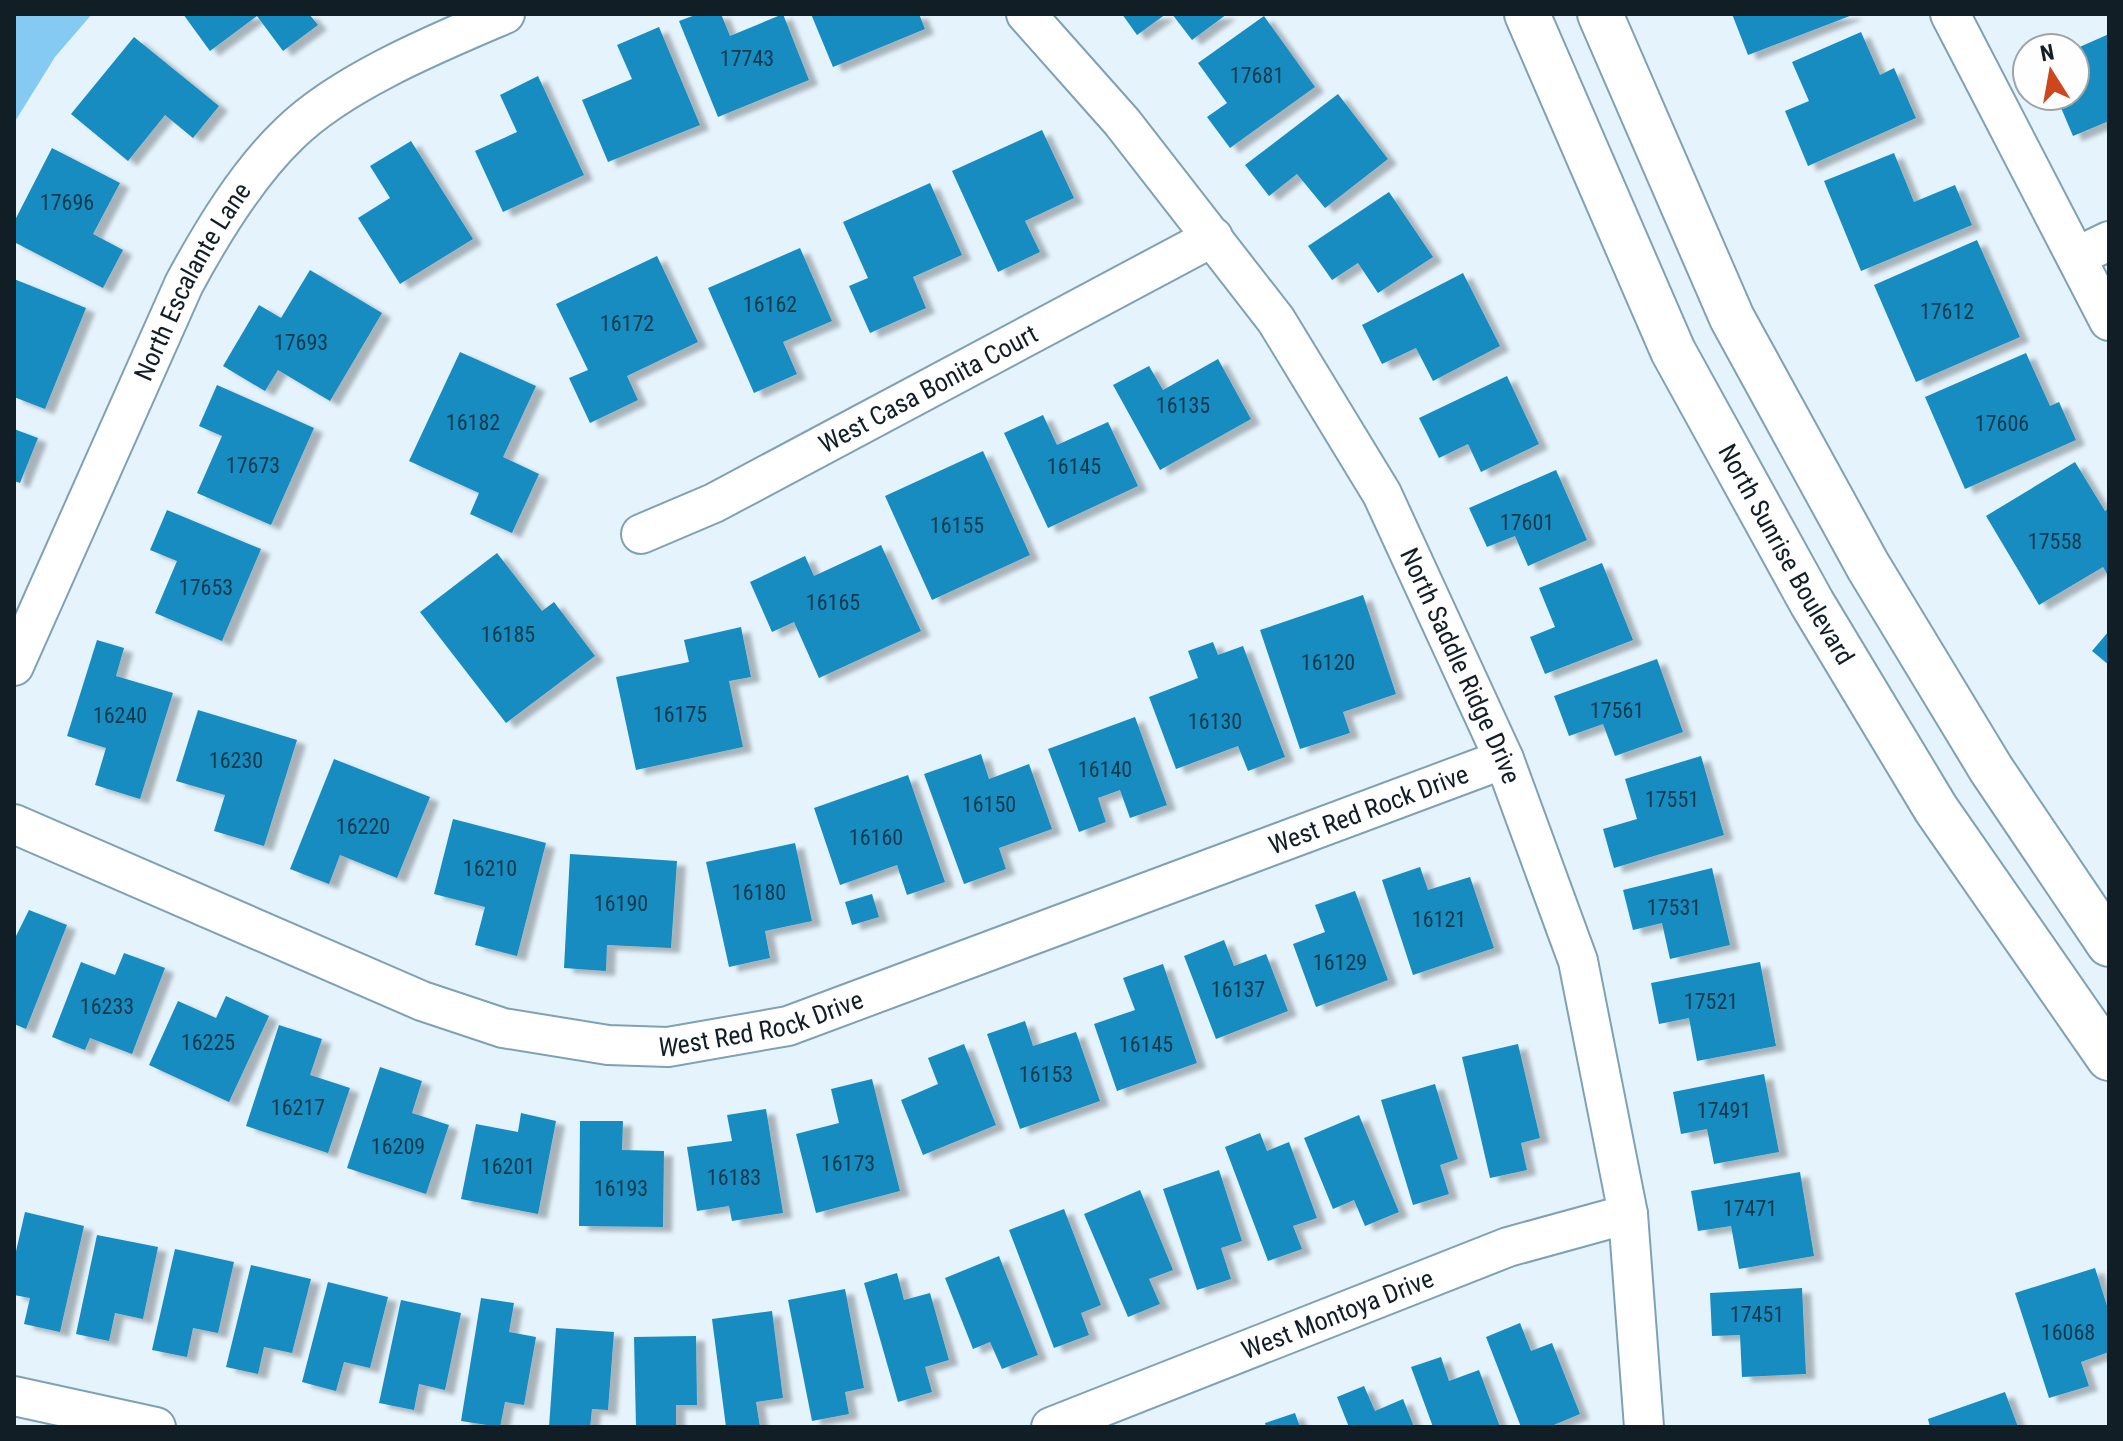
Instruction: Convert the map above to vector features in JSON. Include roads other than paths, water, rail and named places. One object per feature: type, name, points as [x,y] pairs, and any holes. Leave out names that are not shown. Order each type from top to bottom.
[{"type":"street","name":"North Escalante Lane","points":[[14,666],[184,284],[249,184],[290,132],[357,84],[433,45],[505,14]]},
{"type":"street","name":"North Saddle Ridge Drive","points":[[1026,14],[1122,122],[1276,320],[1382,494],[1504,759],[1578,961],[1628,1214],[1644,1427]]},
{"type":"street","name":"North Sunrise Boulevard","points":[[1527,14],[1673,351],[1805,590],[1936,809],[2109,1058]]},
{"type":"street","points":[[1600,14],[1732,318],[1868,566],[1966,728],[2109,944]]},
{"type":"street","points":[[1950,14],[2092,249],[2109,321]]},
{"type":"street","name":"West Casa Bonita Court","points":[[641,534],[714,503],[1213,237]]},
{"type":"street","name":"West Red Rock Drive","points":[[14,824],[422,1001],[503,1028],[608,1045],[668,1047],[788,1026],[1504,759]]},
{"type":"street","name":"West Montoya Drive","points":[[1051,1427],[1508,1247],[1628,1214]]},
{"type":"street","points":[[14,1396],[156,1427]]}]
